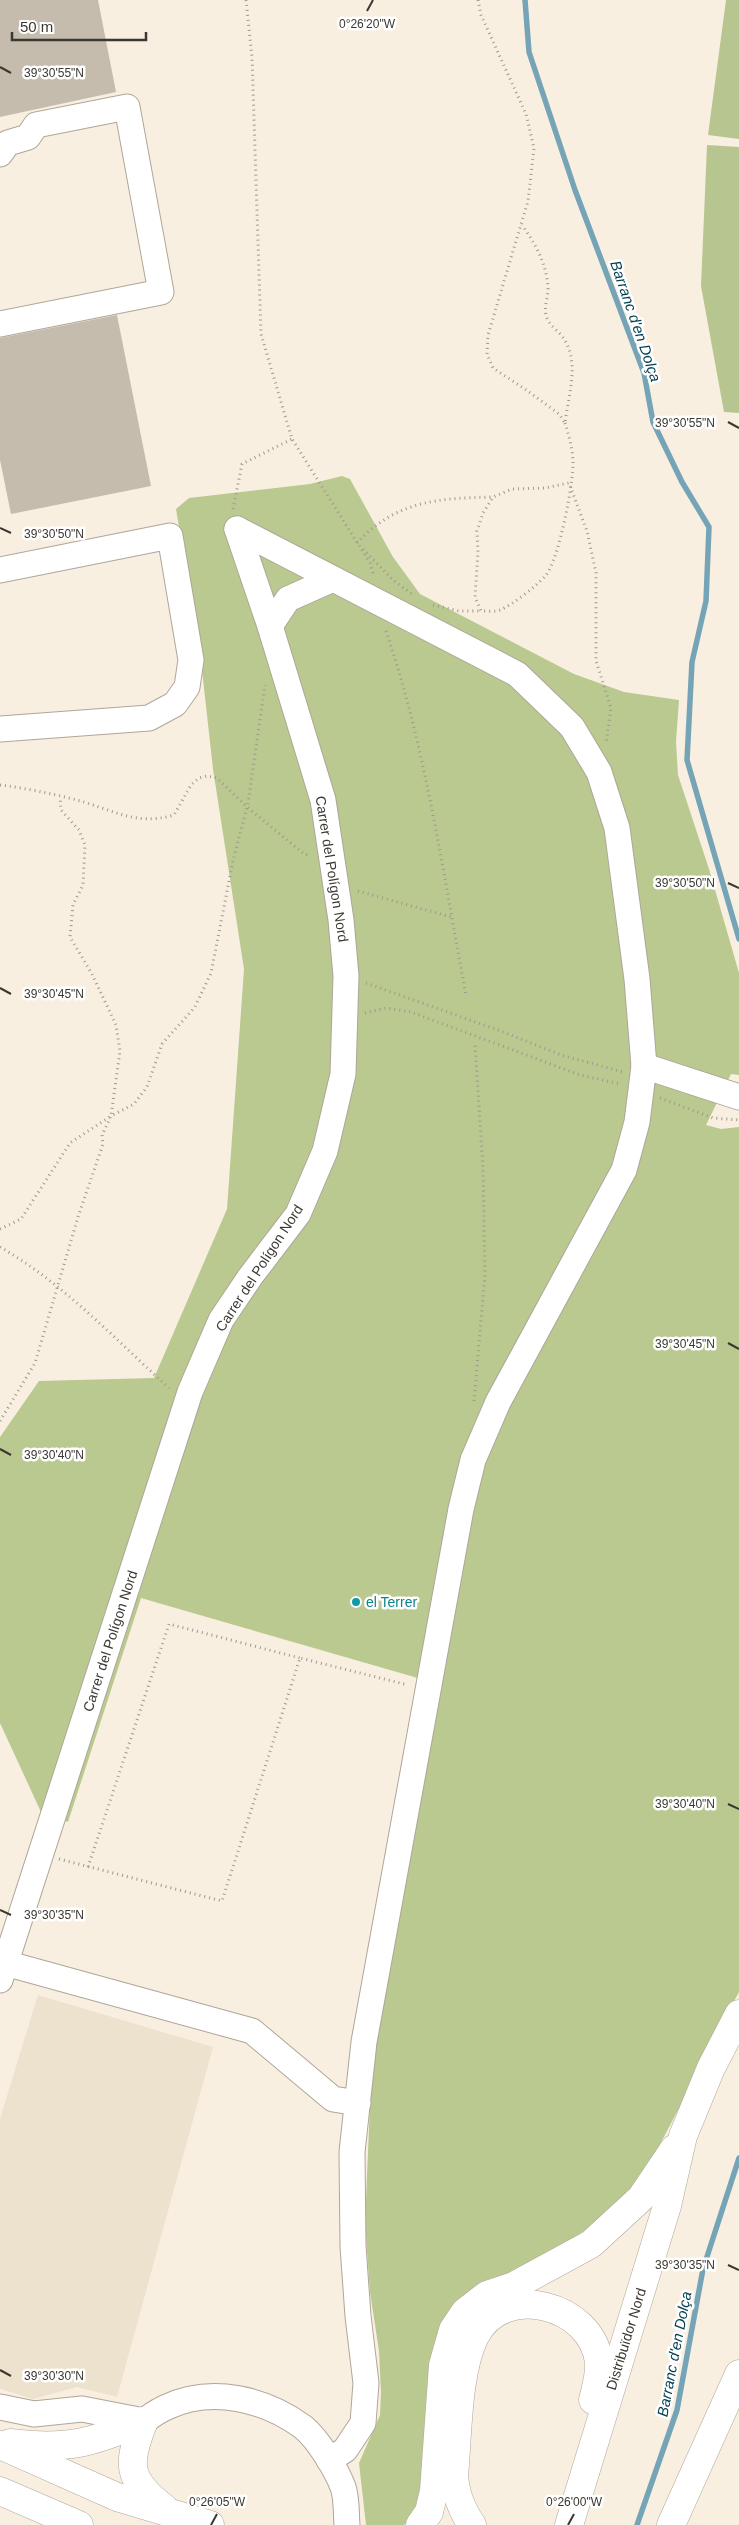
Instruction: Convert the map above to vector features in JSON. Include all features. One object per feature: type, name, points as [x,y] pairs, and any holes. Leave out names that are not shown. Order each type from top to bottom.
[{"type":"main road","name":"Distribuïdor Nord","points":[[569,2525],[666,2206],[683,2136],[711,2068],[739,2014]]},
{"type":"main road","points":[[420,2525],[429,2512],[434,2491],[443,2365],[453,2330],[465,2312],[487,2295],[514,2286],[591,2244],[640,2198],[683,2136]]},
{"type":"main road","points":[[472,2525],[463,2512],[456,2493],[454,2476],[465,2364],[476,2336],[485,2322],[502,2310],[520,2304],[541,2304],[560,2310],[576,2322],[595,2349],[598,2362],[597,2385],[561,2510],[563,2525]]},
{"type":"main road","points":[[671,2525],[739,2374]]},
{"type":"main road","points":[[694,2476],[721,2449],[739,2411]]},
{"type":"main road","points":[[0,2444],[45,2447],[76,2445],[100,2439],[144,2420]]},
{"type":"main road","points":[[144,2420],[131,2459],[136,2480],[148,2496],[171,2514]]},
{"type":"main road","points":[[0,2444],[117,2497],[210,2525]]},
{"type":"main road","points":[[0,2491],[79,2525]]},
{"type":"main road","points":[[0,2498],[26,2525]]},
{"type":"street","points":[[0,136],[5,129],[36,125],[127,107],[161,292],[0,324]]},
{"type":"street","points":[[0,154],[8,143],[28,137],[36,125]]},
{"type":"street","points":[[237,529],[333,579],[384,616],[517,674],[572,727],[599,772],[617,828],[614,881],[637,979],[643,1077],[638,1122],[624,1170],[498,1402],[473,1460],[461,1508],[364,2042],[352,2152],[353,2246],[358,2316],[366,2383],[363,2423],[345,2450],[329,2460]]},
{"type":"street","name":"Carrer del Polígon Nord","points":[[3,1972],[190,1392],[221,1320],[250,1277],[298,1214],[325,1150],[343,1074],[346,976],[336,886],[323,800],[270,626],[237,529]]},
{"type":"street","points":[[0,570],[170,536],[191,660],[187,686],[174,704],[149,718],[0,729]]},
{"type":"street","points":[[270,626],[288,600],[333,579]]},
{"type":"street","points":[[643,1077],[739,1097]]},
{"type":"street","points":[[3,1972],[252,2031],[333,2099],[358,2103]]},
{"type":"street","points":[[0,2407],[34,2414],[82,2409],[144,2420],[167,2406],[195,2398],[232,2396],[270,2406],[304,2428],[329,2460],[344,2489],[347,2525]]},
{"type":"path","points":[[246,0],[252,58],[261,334],[292,439],[370,563],[401,674],[428,794],[466,995]]},
{"type":"path","points":[[478,0],[481,15],[526,114],[534,148],[528,201],[488,335],[487,354],[493,368],[559,414],[565,423]]},
{"type":"path","points":[[431,604],[459,611],[499,611],[526,593],[546,575],[558,552],[573,462],[565,423],[572,366],[570,351],[564,338],[546,319],[544,307],[548,291],[546,271],[541,257],[522,225]]},
{"type":"path","points":[[237,529],[233,508],[242,464],[292,439]]},
{"type":"path","points":[[357,543],[381,520],[410,506],[434,500],[493,497],[512,490],[545,488],[570,483]]},
{"type":"path","points":[[570,483],[587,532],[596,572],[596,662],[609,696],[611,708],[609,735],[599,772]]},
{"type":"path","points":[[481,611],[475,597],[478,552],[477,530],[482,514],[493,497]]},
{"type":"path","points":[[357,543],[394,581],[415,597]]},
{"type":"path","points":[[0,1229],[21,1219],[70,1143],[111,1116],[134,1104],[147,1087],[162,1044],[195,1007],[211,973],[233,860],[247,807],[265,685]]},
{"type":"path","points":[[0,785],[60,797],[127,818],[161,819],[174,815],[191,785],[199,778],[207,776],[217,778],[247,807],[304,854],[332,861]]},
{"type":"path","points":[[0,1421],[35,1363],[103,1144],[102,1135],[111,1116],[120,1051],[116,1025],[92,974],[70,937],[73,905],[83,885],[85,845],[79,830],[61,810],[60,797]]},
{"type":"path","points":[[336,886],[392,898],[451,917]]},
{"type":"path","points":[[346,976],[498,1030],[561,1055],[643,1077],[661,1099],[713,1118],[739,1120]]},
{"type":"path","points":[[344,1023],[364,1013],[386,1008],[410,1012],[580,1075],[643,1077]]},
{"type":"path","points":[[475,1044],[483,1166],[485,1275],[474,1406],[485,1432]]},
{"type":"path","points":[[0,1247],[22,1259],[57,1288],[171,1390]]},
{"type":"path","points":[[88,1867],[169,1624],[428,1690]]},
{"type":"path","points":[[41,1855],[222,1901],[300,1658]]},
{"type":"shaded area","points":[[38,1995],[213,2047],[117,2397],[77,2387],[33,2399],[0,2389],[0,2119]]},
{"type":"green space","points":[[726,0],[739,0],[739,139],[708,135]]},
{"type":"green space","points":[[707,145],[739,147],[739,413],[724,412],[701,286]]},
{"type":"green space","points":[[342,476],[350,479],[393,557],[420,594],[574,674],[624,692],[679,700],[676,742],[678,775],[709,869],[739,973],[739,1075],[731,1074],[706,1125],[721,1129],[739,1127],[739,1992],[654,2156],[630,2190],[595,2223],[576,2237],[535,2261],[492,2282],[417,2513],[404,2525],[366,2525],[359,2463],[380,2415],[381,2393],[379,2351],[370,2292],[365,2223],[371,2081],[388,1950],[442,1685],[141,1598],[68,1822],[41,1812],[0,1723],[0,1437],[39,1381],[154,1378],[227,1209],[244,969],[213,769],[200,652],[176,509],[189,498],[310,484]]},
{"type":"building","points":[[0,0],[98,0],[116,92],[0,117]]},
{"type":"building","points":[[117,315],[151,486],[11,514],[0,460],[0,338]]},
{"type":"waterway","name":"Barranc d'en Dolça","points":[[525,0],[529,52],[575,190],[644,373],[653,422],[682,482],[709,527],[706,601],[692,662],[687,760],[739,939]]},
{"type":"waterway","name":"Barranc d'en Dolça","points":[[637,2525],[677,2410],[703,2269],[739,2158]]},
{"type":"place","name":"el Terrer","points":[[356,1602]]}]
